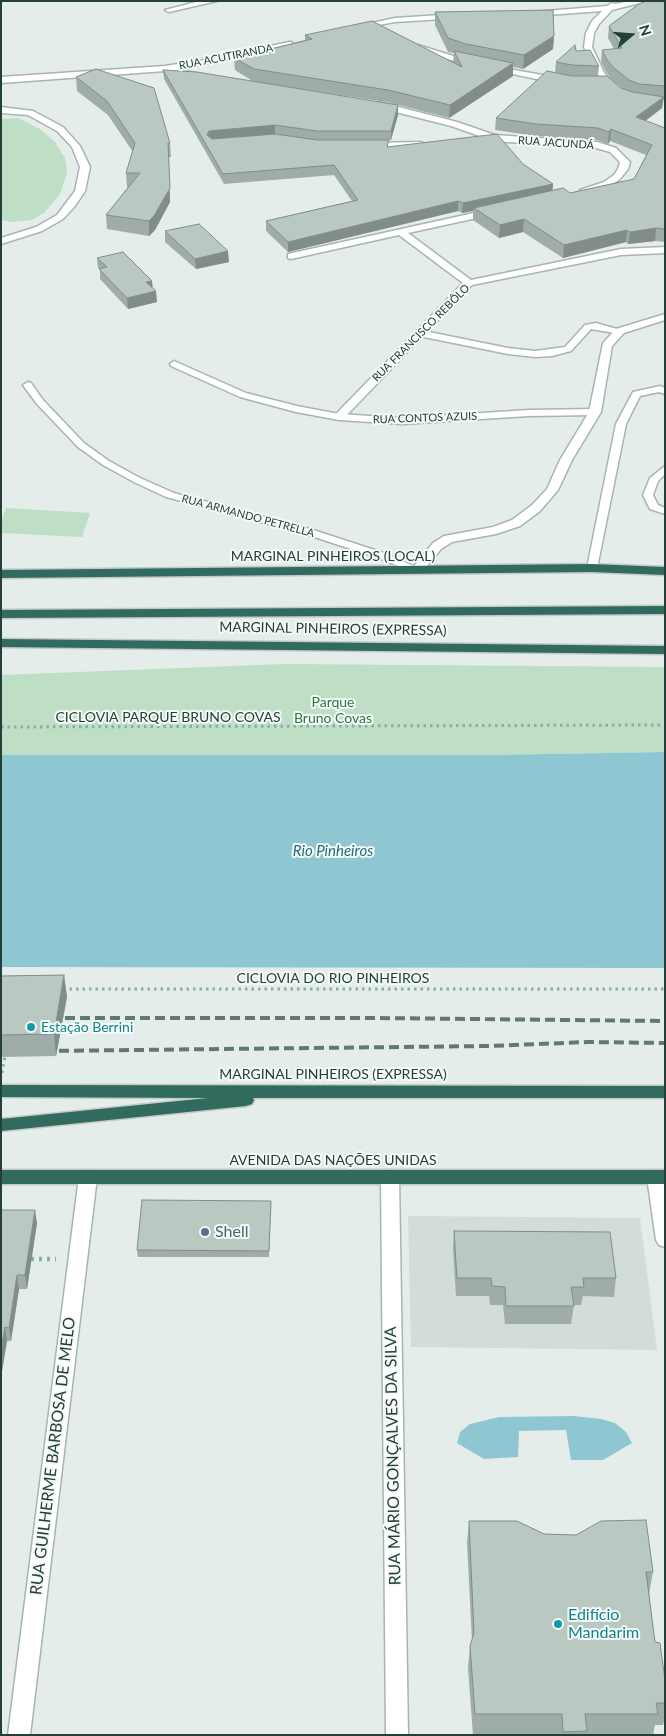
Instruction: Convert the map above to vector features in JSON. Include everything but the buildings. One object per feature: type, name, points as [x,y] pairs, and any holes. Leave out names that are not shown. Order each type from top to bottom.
[{"type":"highway","name":"MARGINAL PINHEIROS (LOCAL)","points":[[1,574],[592,568],[665,571]]},
{"type":"highway","points":[[1,614],[665,610]]},
{"type":"highway","name":"MARGINAL PINHEIROS (EXPRESSA)","points":[[1,643],[665,650]]},
{"type":"highway","name":"MARGINAL PINHEIROS (EXPRESSA)","points":[[1,1091],[665,1092]]},
{"type":"highway","points":[[1,1125],[321,1092]]},
{"type":"highway","name":"AVENIDA DAS NAÇÕES UNIDAS","points":[[1,1177],[660,1177]]},
{"type":"street","points":[[169,10],[213,1]]},
{"type":"street","points":[[616,1],[596,22],[590,33],[588,47],[600,74],[624,96]]},
{"type":"street","points":[[528,14],[608,8],[644,1]]},
{"type":"street","points":[[352,29],[370,24],[428,17],[466,15]]},
{"type":"street","points":[[370,24],[382,32]]},
{"type":"street","name":"RUA ACUTIRANDA","points":[[165,68],[211,61],[299,42]]},
{"type":"street","points":[[407,44],[481,65],[571,83]]},
{"type":"street","points":[[1,80],[165,68],[208,78]]},
{"type":"street","points":[[599,84],[609,84]]},
{"type":"street","name":"RUA JACUNDÁ","points":[[370,104],[454,124],[494,138],[597,145],[612,150],[625,162],[623,169],[607,184],[571,195]]},
{"type":"street","points":[[1,110],[30,113],[60,129],[76,146],[84,167],[80,191],[60,217],[39,229],[2,240]]},
{"type":"street","points":[[475,140],[494,138]]},
{"type":"street","points":[[355,146],[430,144]]},
{"type":"street","points":[[291,256],[498,211]]},
{"type":"street","points":[[402,233],[469,283]]},
{"type":"street","name":"RUA FRANCISCO REBÔLO","points":[[338,417],[469,283],[621,252],[665,250]]},
{"type":"street","points":[[417,570],[437,546],[448,539],[496,530],[516,523],[536,508],[552,490],[566,460],[595,412],[607,345],[620,331],[649,320],[665,317]]},
{"type":"street","name":"RUA MÁRIO GONÇALVES DA SILVA","points":[[390,1177],[397,1735]]},
{"type":"street","points":[[660,1177],[665,1240]]},
{"type":"street","name":"RUA GUILHERME BARBOSA DE MELO","points":[[19,1735],[88,1178]]},
{"type":"lane","points":[[418,334],[508,351],[535,354],[552,353],[568,349],[588,326],[620,331]]},
{"type":"lane","name":"RUA CONTOS AZUIS","points":[[174,364],[243,395],[296,409],[338,417],[402,421],[529,413],[595,412]]},
{"type":"lane","name":"RUA ARMANDO PETRELLA","points":[[28,385],[46,408],[81,445],[106,463],[137,480],[170,495],[306,531],[383,556],[417,570]]},
{"type":"lane","points":[[592,568],[621,424],[636,394],[660,389],[665,391]]},
{"type":"lane","points":[[665,469],[653,480],[648,495],[654,507],[665,511]]},
{"type":"path","name":"CICLOVIA PARQUE BRUNO COVAS","points":[[1,727],[665,725]]},
{"type":"path","name":"CICLOVIA DO RIO PINHEIROS","points":[[57,989],[665,989]]},
{"type":"path","points":[[1,1080],[5,1056]]},
{"type":"shaded area","points":[[408,1216],[640,1218],[657,1350],[411,1347]]},
{"type":"green space","points":[[18,118],[40,129],[55,142],[65,158],[67,173],[60,194],[44,213],[32,220],[12,222],[1,220],[1,119]]},
{"type":"green space","points":[[6,508],[90,513],[82,537],[1,533],[1,522]]},
{"type":"green space","name":"Parque Bruno Covas","points":[[285,664],[665,667],[665,752],[491,755],[1,755],[1,675]]},
{"type":"water","name":"Rio Pinheiros","points":[[665,752],[665,968],[1,967],[1,755],[491,755]]},
{"type":"water","points":[[574,1416],[601,1419],[615,1423],[626,1432],[632,1443],[603,1460],[571,1460],[566,1430],[519,1431],[518,1457],[484,1459],[457,1443],[460,1432],[470,1424],[499,1417]]},
{"type":"railway","points":[[50,1018],[377,1018],[665,1021]]},
{"type":"railway","points":[[44,1051],[490,1046],[588,1042],[665,1043]]},
{"type":"place","name":"Estação Berrini","points":[[31,1027]]},
{"type":"place","name":"Shell","points":[[205,1232]]},
{"type":"place","name":"Edifício Mandarim","points":[[558,1624]]}]
